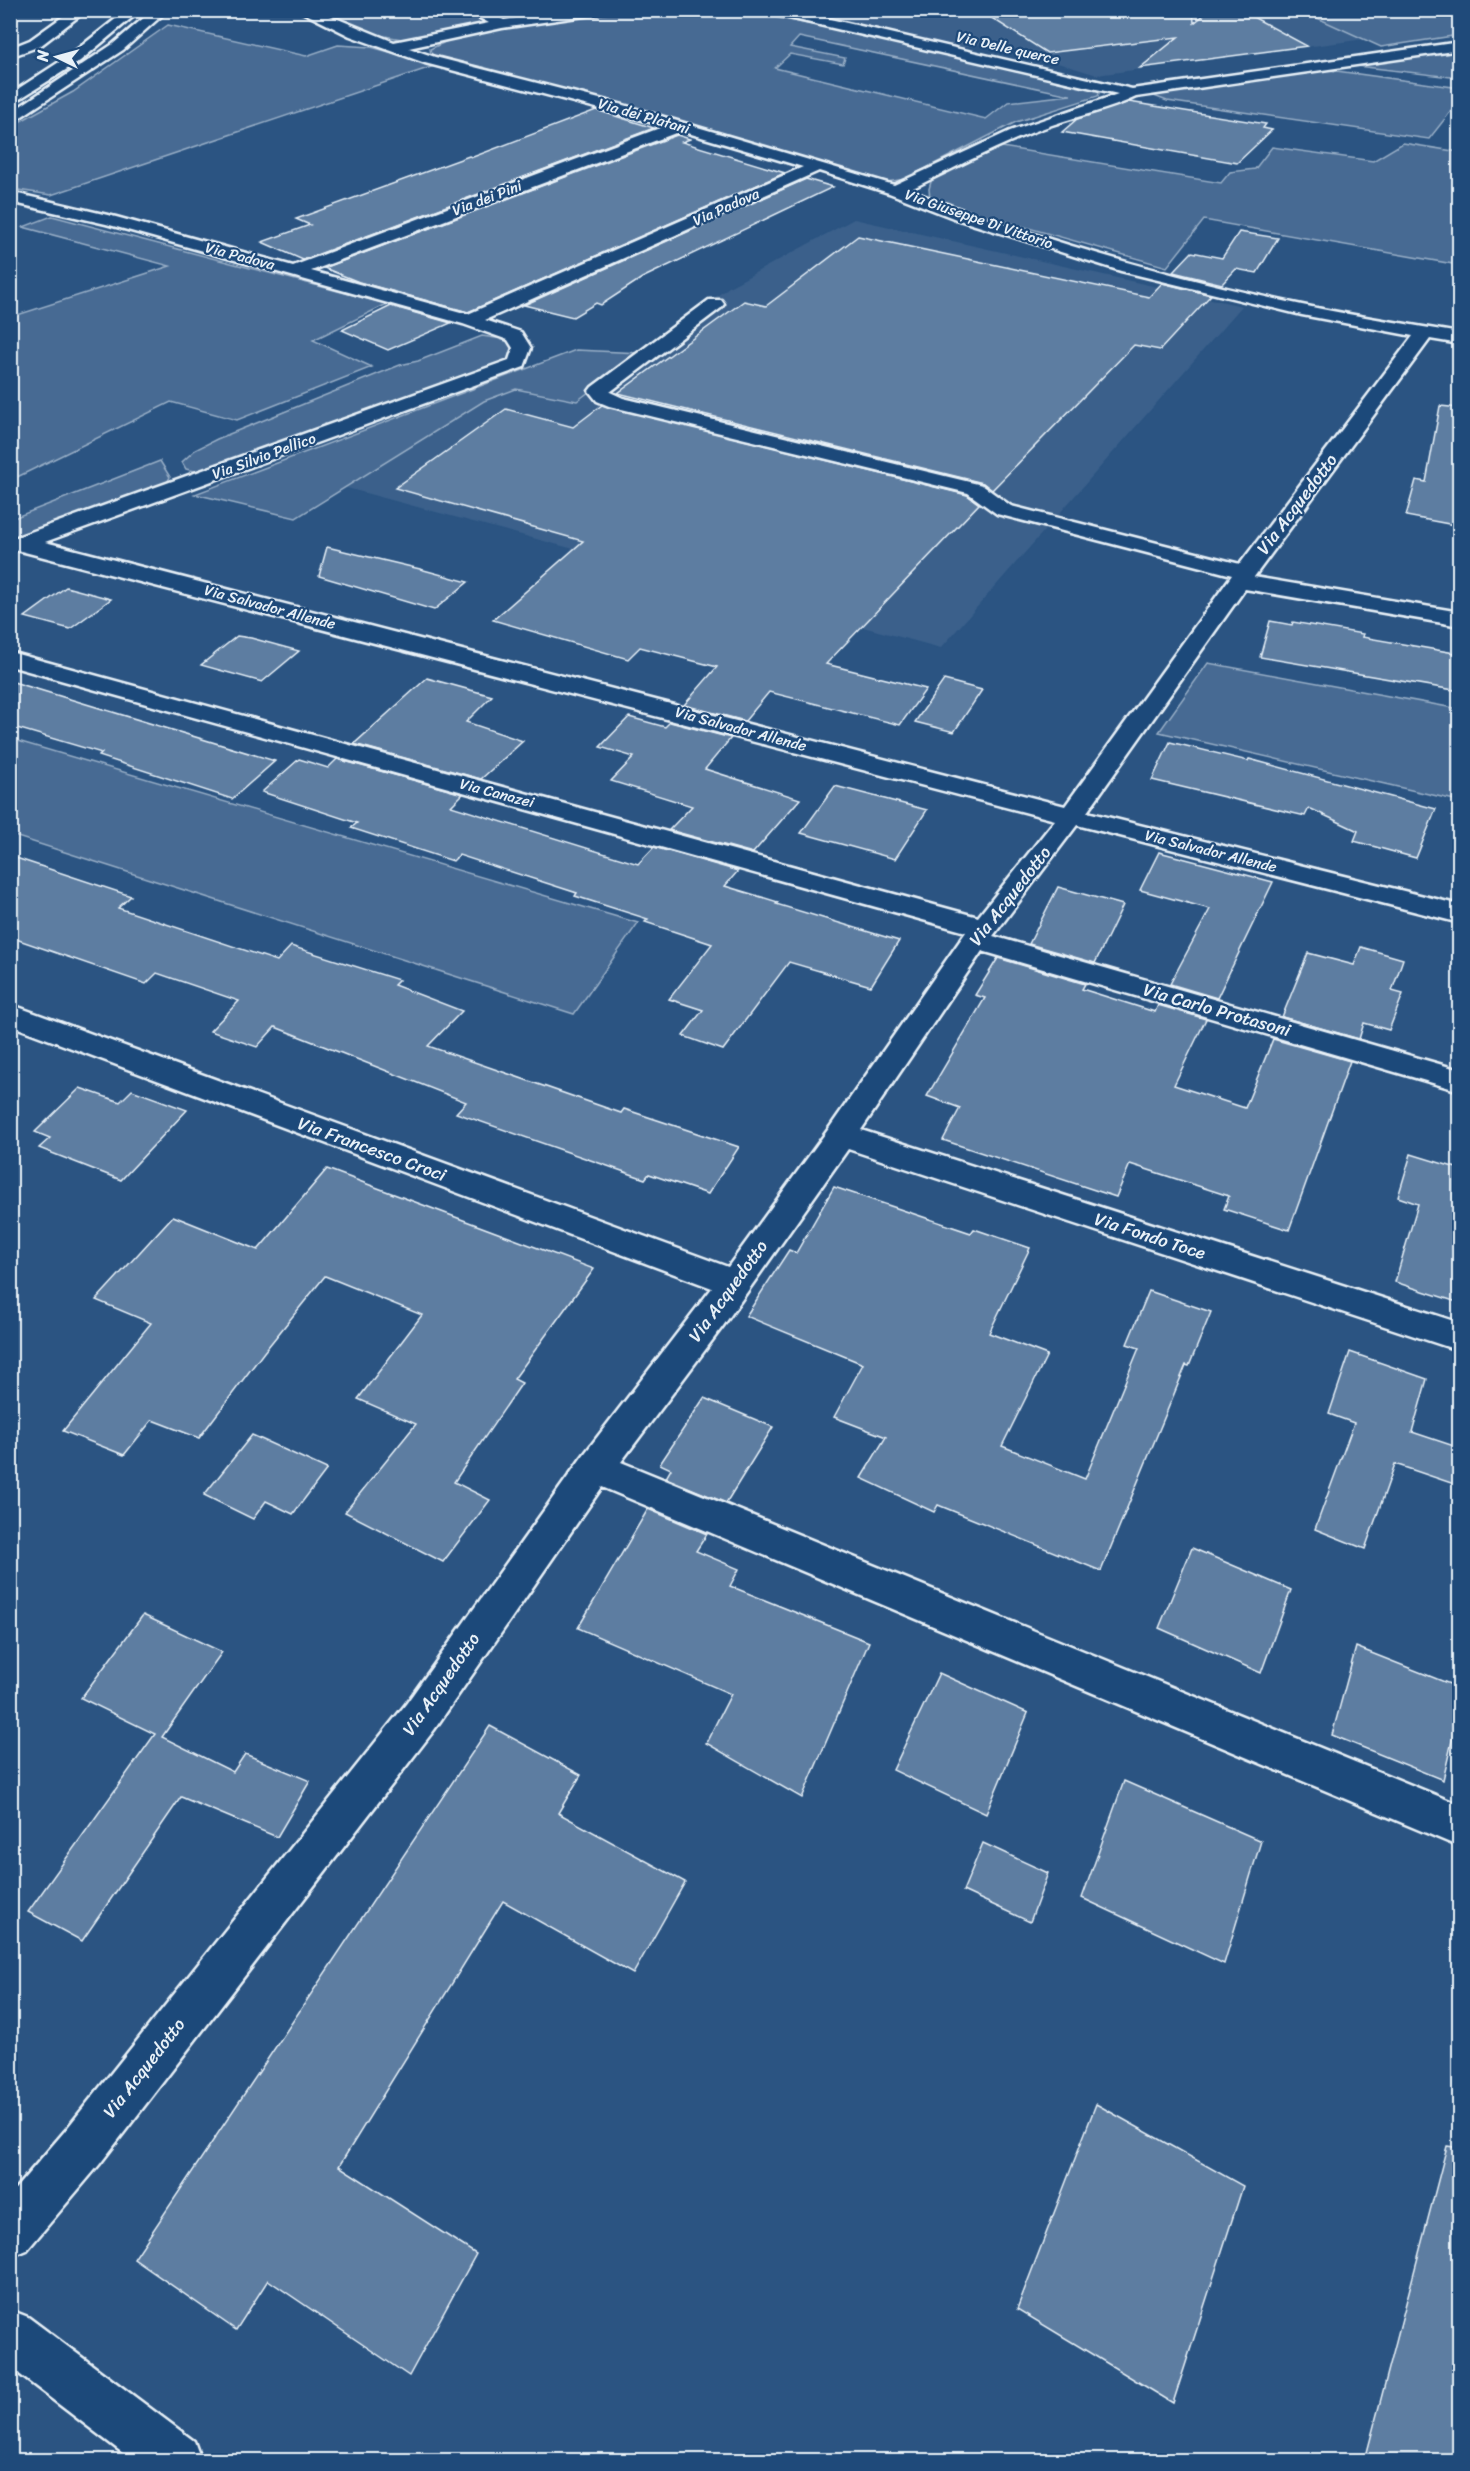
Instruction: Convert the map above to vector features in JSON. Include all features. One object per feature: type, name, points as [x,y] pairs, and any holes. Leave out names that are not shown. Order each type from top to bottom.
[{"type":"main road","points":[[10,101],[43,82],[95,45],[135,10]]},
{"type":"main road","points":[[10,120],[118,47],[162,10]]},
{"type":"main road","name":"Via dei Platani","points":[[304,10],[392,47],[430,60],[680,126],[895,190]]},
{"type":"main road","points":[[471,10],[502,24]]},
{"type":"main road","points":[[392,47],[502,24],[597,10]]},
{"type":"main road","name":"Via Delle querce","points":[[772,10],[1132,93]]},
{"type":"main road","points":[[55,14],[78,13]]},
{"type":"main road","points":[[10,53],[35,43],[78,13]]},
{"type":"main road","name":"Via Giuseppe Di Vittorio","points":[[895,190],[1016,134],[1048,121],[1112,103],[1132,93],[1460,46]]},
{"type":"main road","name":"Via dei Pini","points":[[294,271],[680,126]]},
{"type":"main road","name":"Via Padova","points":[[469,320],[818,166]]},
{"type":"main road","name":"Via Giuseppe Di Vittorio","points":[[895,190],[962,216],[1150,273],[1270,303],[1460,339]]},
{"type":"main road","name":"Via Padova","points":[[10,197],[110,220],[469,320],[514,336],[522,348],[517,363]]},
{"type":"main road","points":[[715,304],[598,391],[604,397],[616,402],[975,489],[1004,510],[1242,577],[1460,619]]},
{"type":"main road","name":"Via Acquedotto","points":[[10,2234],[82,2148],[420,1717],[595,1468],[734,1283],[841,1135],[980,934],[1071,816],[1242,577],[1424,334]]},
{"type":"main road","name":"Via Silvio Pellico","points":[[16,545],[517,363]]},
{"type":"main road","name":"Via Salvador Allende","points":[[16,545],[1460,914]]},
{"type":"main road","name":"Via Canazei","points":[[10,659],[980,934]]},
{"type":"main road","name":"Via Carlo Protasoni","points":[[980,934],[1460,1081]]},
{"type":"main road","name":"Via Francesco Croci","points":[[10,1014],[734,1283]]},
{"type":"main road","name":"Via Fondo Toce","points":[[841,1135],[1460,1337]]},
{"type":"main road","points":[[595,1468],[1460,1826]]},
{"type":"main road","points":[[10,2335],[175,2460]]},
{"type":"shaded area","points":[[631,10],[736,10],[952,54],[1061,79],[1100,91],[1098,96],[1016,122],[905,179],[887,182],[614,105],[451,63],[431,54],[430,49],[458,36]],"holes":[[[799,37],[1071,95],[1008,102],[986,119],[775,68],[790,54],[843,64],[845,58],[790,47]]]},
{"type":"shaded area","points":[[833,10],[1302,10],[1365,39],[1097,75],[992,43],[963,47],[828,19],[850,14]]},
{"type":"shaded area","points":[[323,11],[576,11],[546,15],[504,15],[489,24],[407,40],[362,32]]},
{"type":"shaded area","points":[[1302,11],[1459,11],[1459,35],[1381,47]]},
{"type":"shaded area","points":[[168,25],[306,56],[338,45],[371,47],[437,65],[51,195],[11,189],[10,127],[73,92]]},
{"type":"shaded area","points":[[1459,50],[1459,78],[1348,65]]},
{"type":"shaded area","points":[[1322,69],[1460,88],[1459,101],[1429,139],[1167,101],[1154,96],[1169,89]]},
{"type":"shaded area","points":[[1403,143],[1459,152],[1459,265],[1204,220],[1167,267],[930,198],[929,189],[932,178],[1002,147],[1221,183],[1230,172],[1255,169],[1272,147],[1373,161]]},
{"type":"shaded area","points":[[52,216],[387,304],[313,340],[372,367],[237,420],[171,402],[11,480],[11,317],[170,266],[23,227]]},
{"type":"shaded area","points":[[854,219],[1242,306],[941,648],[343,487],[484,401],[516,389],[577,401],[729,287]]},
{"type":"shaded area","points":[[482,336],[509,340],[514,347],[514,354],[504,362],[199,472],[186,469],[182,462],[195,450],[217,439],[400,365],[418,361]]},
{"type":"shaded area","points":[[576,350],[640,353],[577,401],[516,389],[484,401],[296,518],[195,494]]},
{"type":"shaded area","points":[[160,461],[170,477],[166,484],[11,539],[11,519]]},
{"type":"shaded area","points":[[1208,663],[1459,709],[1459,801],[1159,732]]},
{"type":"shaded area","points":[[10,739],[638,923],[574,1014],[11,835]]},
{"type":"building","points":[[979,10],[1193,10],[1194,23],[1210,10],[1240,10],[1307,46],[1140,68],[1178,37],[1047,53]]},
{"type":"building","points":[[1129,102],[1266,124],[1263,128],[1272,130],[1237,163],[1062,132],[1077,119]]},
{"type":"building","points":[[596,110],[654,128],[303,260],[262,242],[310,225],[296,219],[469,156],[473,157]]},
{"type":"building","points":[[677,135],[690,139],[682,142],[785,173],[468,312],[359,282],[324,268]]},
{"type":"building","points":[[806,179],[833,187],[642,278],[601,305],[596,303],[573,317],[524,305]]},
{"type":"building","points":[[1239,232],[1278,238],[1257,273],[1236,269],[1222,284],[1173,272],[1192,252],[1222,258]]},
{"type":"building","points":[[858,236],[1149,297],[1162,283],[1211,295],[1160,350],[1134,345],[992,490],[983,483],[618,393],[744,301],[766,306]]},
{"type":"building","points":[[391,306],[451,323],[388,350],[342,330]]},
{"type":"building","points":[[602,405],[967,495],[979,504],[826,664],[926,689],[900,725],[769,692],[745,721],[684,705],[717,667],[640,647],[628,659],[493,620],[583,541],[395,488],[506,409],[573,427]]},
{"type":"building","points":[[1440,406],[1460,408],[1460,526],[1406,516],[1416,480],[1426,482]]},
{"type":"building","points":[[327,547],[468,582],[434,610],[319,576]]},
{"type":"building","points":[[66,587],[111,599],[70,629],[25,617]]},
{"type":"building","points":[[1270,621],[1292,625],[1293,622],[1363,634],[1362,637],[1460,654],[1460,691],[1260,657]]},
{"type":"building","points":[[237,636],[299,651],[262,682],[201,665]]},
{"type":"building","points":[[427,678],[492,696],[466,722],[523,741],[481,779],[354,744]]},
{"type":"building","points":[[944,680],[982,690],[954,732],[915,722]]},
{"type":"building","points":[[10,681],[275,761],[232,799],[99,756],[102,753],[10,726]]},
{"type":"building","points":[[629,717],[665,727],[670,722],[731,738],[705,769],[800,799],[753,853],[669,830],[692,806],[611,781],[634,757],[600,747]]},
{"type":"building","points":[[1170,742],[1248,761],[1249,759],[1436,809],[1416,858],[1354,841],[1358,831],[1309,808],[1305,816],[1152,780]]},
{"type":"building","points":[[299,759],[328,768],[337,759],[463,794],[451,806],[638,864],[654,847],[738,871],[725,886],[899,941],[871,986],[789,962],[723,1050],[683,1036],[703,1010],[669,999],[712,944],[645,922],[648,919],[575,896],[577,893],[459,855],[453,861],[351,828],[357,823],[262,792]]},
{"type":"building","points":[[835,786],[927,810],[895,859],[801,833]]},
{"type":"building","points":[[1159,852],[1273,882],[1217,998],[1170,984],[1210,909],[1140,890]]},
{"type":"building","points":[[10,856],[131,896],[118,908],[277,961],[291,946],[399,980],[394,985],[462,1011],[428,1046],[621,1113],[624,1109],[739,1147],[708,1194],[649,1174],[645,1179],[456,1113],[466,1102],[275,1027],[257,1047],[210,1031],[239,1001],[157,973],[146,984],[10,937]]},
{"type":"building","points":[[1058,887],[1123,905],[1095,963],[1029,944]]},
{"type":"building","points":[[1361,947],[1403,959],[1392,991],[1403,994],[1389,1030],[1364,1023],[1359,1039],[1282,1017],[1308,953],[1354,965]]},
{"type":"building","points":[[998,958],[1085,984],[1082,989],[1155,1012],[1158,1005],[1206,1019],[1174,1085],[1245,1108],[1273,1039],[1350,1061],[1289,1230],[1224,1209],[1229,1196],[1130,1164],[1116,1197],[943,1140],[960,1108],[927,1096],[985,998],[975,995]]},
{"type":"building","points":[[80,1088],[120,1102],[132,1090],[187,1110],[121,1180],[39,1148],[50,1138],[35,1132]]},
{"type":"building","points":[[1411,1154],[1460,1169],[1460,1303],[1395,1282],[1418,1204],[1398,1197]]},
{"type":"building","points":[[327,1169],[594,1269],[514,1379],[522,1383],[454,1482],[490,1500],[443,1562],[345,1512],[416,1424],[358,1399],[422,1315],[325,1276],[199,1438],[152,1420],[124,1455],[63,1431],[151,1323],[96,1300],[173,1216],[258,1250]]},
{"type":"building","points":[[834,1187],[971,1233],[974,1229],[1030,1248],[989,1333],[1047,1355],[1002,1446],[1085,1479],[1139,1348],[1127,1344],[1149,1291],[1211,1312],[1189,1366],[1186,1365],[1101,1571],[938,1505],[934,1512],[861,1478],[886,1437],[834,1417],[863,1364],[746,1316],[789,1250],[796,1253]]},
{"type":"building","points":[[1350,1352],[1427,1379],[1412,1432],[1460,1448],[1460,1486],[1395,1464],[1365,1549],[1315,1529],[1354,1423],[1329,1414]]},
{"type":"building","points":[[704,1398],[773,1427],[726,1503],[666,1478],[671,1469],[660,1464]]},
{"type":"building","points":[[252,1435],[327,1469],[293,1514],[266,1501],[253,1519],[204,1495]]},
{"type":"building","points":[[648,1509],[707,1534],[696,1551],[739,1569],[730,1586],[869,1642],[802,1798],[706,1743],[731,1694],[578,1628]]},
{"type":"building","points":[[1192,1548],[1291,1590],[1261,1673],[1159,1628]]},
{"type":"building","points":[[143,1615],[222,1652],[162,1737],[233,1772],[245,1754],[310,1781],[277,1837],[181,1797],[82,1941],[28,1912],[155,1734],[81,1698]]},
{"type":"building","points":[[1356,1647],[1460,1688],[1460,1706],[1443,1780],[1332,1735]]},
{"type":"building","points":[[939,1673],[1028,1713],[986,1814],[893,1770]]},
{"type":"building","points":[[490,1726],[581,1775],[558,1813],[685,1882],[633,1974],[503,1901],[339,2166],[476,2254],[409,2376],[268,2280],[236,2330],[134,2259]]},
{"type":"building","points":[[1124,1781],[1261,1841],[1224,1964],[1082,1898]]},
{"type":"building","points":[[983,1843],[1048,1873],[1030,1922],[963,1891]]},
{"type":"building","points":[[1096,2104],[1243,2186],[1173,2403],[1017,2309]]},
{"type":"building","points":[[1447,2146],[1460,2148],[1460,2435],[1454,2460],[1365,2460]]}]
